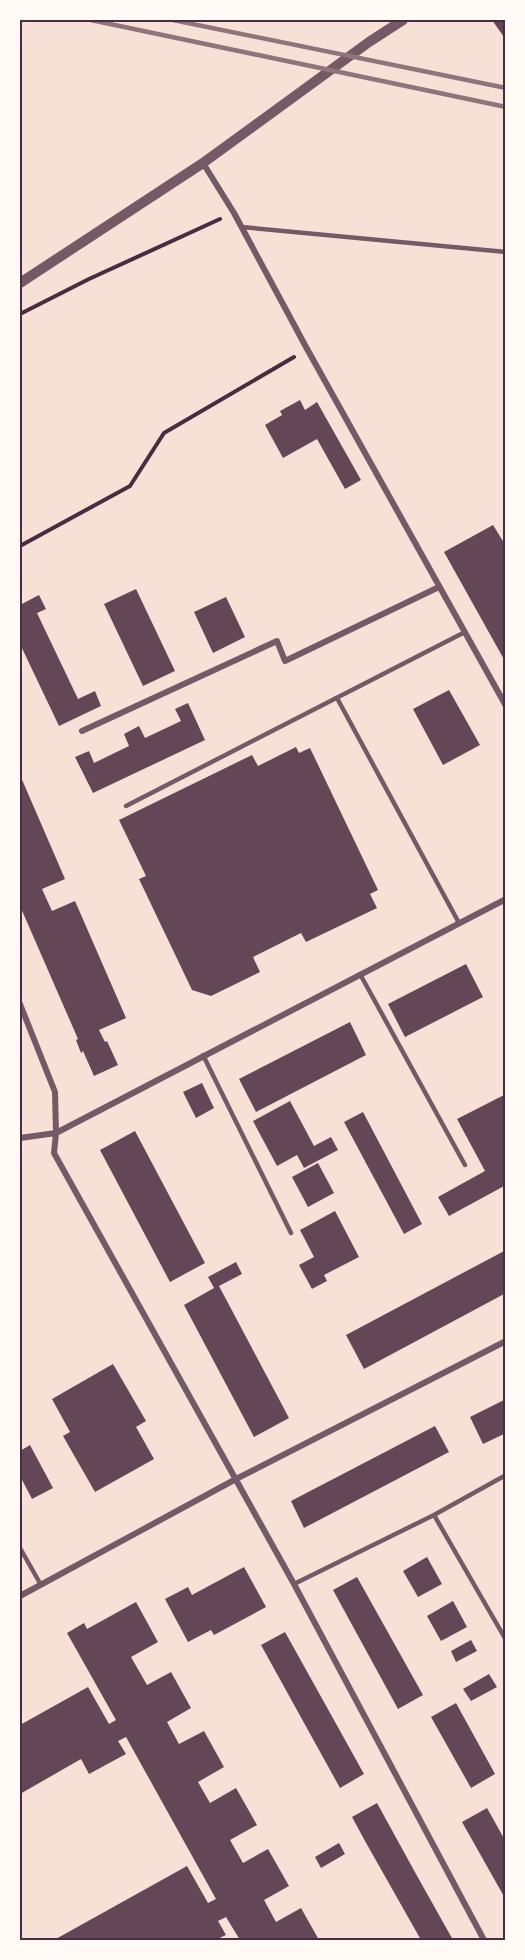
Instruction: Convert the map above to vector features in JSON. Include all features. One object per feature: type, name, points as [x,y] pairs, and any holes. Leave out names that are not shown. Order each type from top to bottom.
[{"type":"street","points":[[20,283],[203,163],[356,51],[403,20]]},
{"type":"street","points":[[203,163],[242,227],[307,349],[506,706]]},
{"type":"street","points":[[82,732],[277,640],[285,661],[439,586]]},
{"type":"street","points":[[20,1138],[56,1133],[506,899]]},
{"type":"street","points":[[20,1004],[55,1092],[54,1153],[294,1584],[484,1941]]},
{"type":"street","points":[[20,1596],[236,1479],[506,1341]]},
{"type":"lane","points":[[242,227],[506,252]]},
{"type":"lane","points":[[126,806],[465,632]]},
{"type":"lane","points":[[337,698],[459,923]]},
{"type":"lane","points":[[360,974],[465,1165]]},
{"type":"lane","points":[[203,1055],[291,1233]]},
{"type":"lane","points":[[294,1584],[434,1515],[506,1475]]},
{"type":"lane","points":[[434,1515],[506,1640]]},
{"type":"lane","points":[[20,1548],[41,1585]]},
{"type":"path","points":[[20,314],[234,213]]},
{"type":"path","points":[[20,546],[130,486],[164,433],[307,349]]},
{"type":"building","points":[[492,20],[506,20],[506,40]]},
{"type":"building","points":[[300,400],[305,410],[317,402],[361,480],[345,489],[317,439],[283,458],[265,425],[282,415],[280,411]]},
{"type":"building","points":[[493,525],[506,546],[506,663],[444,552]]},
{"type":"building","points":[[136,589],[175,671],[143,686],[104,604]]},
{"type":"building","points":[[39,595],[46,609],[37,613],[78,699],[95,691],[101,706],[59,726],[20,644],[20,605]]},
{"type":"building","points":[[226,597],[245,637],[213,653],[194,612]]},
{"type":"building","points":[[449,690],[480,745],[443,765],[413,709]]},
{"type":"building","points":[[188,703],[205,740],[93,793],[75,757],[89,751],[94,763],[129,746],[124,734],[139,726],[145,738],[181,721],[175,709]]},
{"type":"building","points":[[296,747],[299,753],[310,748],[378,890],[370,894],[377,908],[306,942],[301,933],[253,957],[260,972],[211,996],[192,990],[139,879],[146,876],[119,820],[252,755],[258,766]]},
{"type":"building","points":[[20,775],[65,879],[42,889],[52,911],[75,901],[126,1018],[99,1030],[118,1065],[94,1076],[83,1051],[81,1053],[76,1040],[78,1039],[20,906]]},
{"type":"building","points":[[466,964],[483,997],[405,1037],[388,1004]]},
{"type":"building","points":[[350,1022],[366,1055],[256,1112],[239,1079]]},
{"type":"building","points":[[202,1083],[214,1108],[196,1118],[183,1092]]},
{"type":"building","points":[[504,1095],[506,1098],[506,1185],[449,1216],[438,1197],[485,1171],[457,1119]]},
{"type":"building","points":[[290,1101],[314,1146],[331,1137],[338,1150],[304,1168],[297,1155],[277,1166],[253,1121]]},
{"type":"building","points":[[363,1112],[422,1224],[404,1234],[344,1122]]},
{"type":"building","points":[[135,1131],[205,1263],[170,1282],[100,1150]]},
{"type":"building","points":[[318,1163],[334,1193],[308,1207],[292,1177]]},
{"type":"building","points":[[335,1211],[359,1257],[324,1275],[327,1281],[312,1289],[299,1265],[314,1257],[300,1230]]},
{"type":"building","points":[[506,1250],[506,1293],[364,1369],[346,1335]]},
{"type":"building","points":[[236,1262],[242,1274],[219,1286],[289,1418],[254,1437],[184,1305],[214,1288],[208,1277]]},
{"type":"building","points":[[113,1364],[146,1421],[136,1427],[154,1459],[95,1492],[63,1436],[70,1432],[52,1399]]},
{"type":"building","points":[[506,1399],[506,1433],[483,1444],[470,1417]]},
{"type":"building","points":[[435,1426],[449,1452],[304,1528],[291,1501]]},
{"type":"building","points":[[30,1445],[53,1488],[32,1499],[20,1476],[20,1451]]},
{"type":"building","points":[[427,1557],[442,1584],[418,1597],[403,1571]]},
{"type":"building","points":[[244,1567],[266,1607],[214,1635],[211,1630],[188,1642],[165,1599],[188,1587],[192,1595]]},
{"type":"building","points":[[357,1577],[423,1695],[398,1709],[333,1590]]},
{"type":"building","points":[[453,1601],[467,1627],[441,1641],[427,1616]]},
{"type":"building","points":[[136,1602],[158,1642],[131,1657],[147,1685],[171,1672],[191,1708],[167,1722],[179,1744],[204,1731],[224,1767],[198,1782],[210,1803],[236,1788],[257,1825],[230,1840],[243,1863],[268,1849],[289,1886],[264,1900],[276,1922],[301,1908],[319,1940],[240,1940],[226,1917],[218,1921],[226,1935],[215,1940],[54,1940],[187,1866],[208,1903],[216,1899],[126,1737],[118,1741],[126,1754],[89,1774],[81,1759],[20,1794],[20,1725],[88,1687],[109,1724],[116,1720],[67,1633],[84,1623],[87,1629]]},
{"type":"building","points":[[285,1632],[364,1774],[340,1788],[261,1645]]},
{"type":"building","points":[[471,1640],[477,1651],[456,1662],[451,1651]]},
{"type":"building","points":[[489,1674],[497,1687],[471,1701],[463,1689]]},
{"type":"building","points":[[456,1703],[495,1774],[471,1788],[431,1717]]},
{"type":"building","points":[[377,1803],[453,1940],[421,1940],[365,1841],[352,1817]]},
{"type":"building","points":[[487,1808],[506,1842],[506,1900],[462,1822]]},
{"type":"building","points":[[339,1843],[345,1854],[321,1868],[315,1857]]},
{"type":"railway","points":[[91,20],[506,107]]},
{"type":"railway","points":[[173,20],[506,88]]}]
